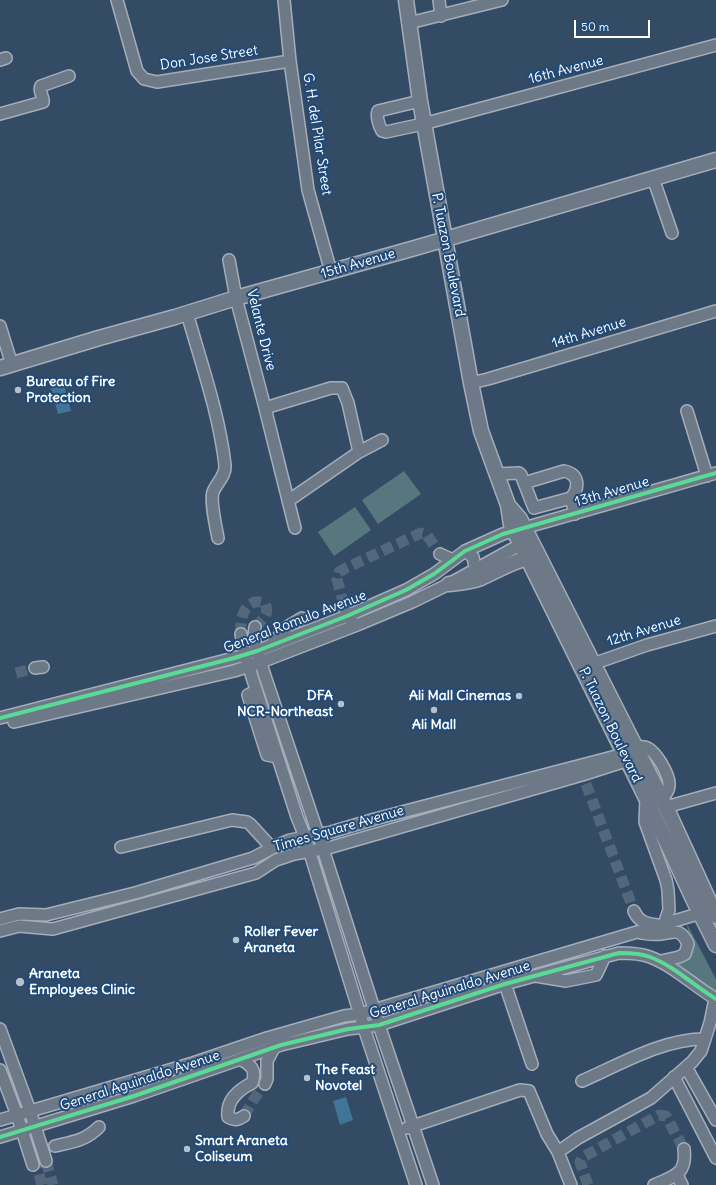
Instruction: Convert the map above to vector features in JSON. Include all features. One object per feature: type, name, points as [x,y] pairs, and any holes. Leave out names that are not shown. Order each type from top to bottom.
[{"type":"main road","name":"P. Tuazon Boulevard","points":[[406,0],[424,124],[471,383],[482,431],[508,505],[520,519],[522,536],[528,558],[588,666]]},
{"type":"main road","name":"15th Avenue","points":[[6,366],[236,298],[331,272],[716,160]]},
{"type":"main road","name":"P. Tuazon Boulevard","points":[[522,536],[631,755],[646,798],[686,885],[711,911]]},
{"type":"main road","points":[[449,584],[481,578],[516,560],[528,558]]},
{"type":"main road","name":"P. Tuazon Boulevard","points":[[631,755],[663,803],[711,911],[716,945]]},
{"type":"street","name":"Don Jose Street","points":[[117,0],[137,71],[144,79],[157,82],[290,61]]},
{"type":"street","name":"G. H. del Pilar Street","points":[[284,0],[290,61],[308,190],[331,272]]},
{"type":"street","points":[[439,0],[441,16]]},
{"type":"street","points":[[409,23],[502,0]]},
{"type":"street","name":"16th Avenue","points":[[420,101],[381,109],[378,111],[377,114],[382,131],[386,132],[424,124],[716,45]]},
{"type":"street","points":[[0,114],[43,102],[40,90],[41,86],[69,76]]},
{"type":"street","points":[[653,178],[672,233]]},
{"type":"street","name":"Velante Drive","points":[[229,260],[236,298],[295,528]]},
{"type":"street","name":"14th Avenue","points":[[471,383],[496,377],[716,311]]},
{"type":"street","points":[[187,313],[199,350],[218,425],[225,466],[224,475],[213,493],[213,510],[218,538]]},
{"type":"street","points":[[0,326],[6,366]]},
{"type":"street","points":[[265,408],[331,388],[342,388],[348,403],[359,452]]},
{"type":"street","points":[[687,411],[712,475]]},
{"type":"street","points":[[288,501],[359,452],[382,440]]},
{"type":"street","points":[[524,483],[564,471],[570,472],[574,475],[577,489],[572,498],[575,514]]},
{"type":"street","points":[[496,474],[520,473],[534,508],[572,498]]},
{"type":"street","name":"13th Avenue","points":[[522,536],[575,514],[712,475]]},
{"type":"street","name":"General Romulo Avenue","points":[[0,718],[257,651],[345,610],[420,583],[466,551],[491,539],[522,536]]},
{"type":"street","name":"General Romulo Avenue","points":[[0,725],[86,695],[249,666],[261,662],[357,625],[449,584],[473,572],[522,536]]},
{"type":"street","points":[[466,551],[473,557],[475,567],[473,572]]},
{"type":"street","points":[[443,553],[453,560]]},
{"type":"street","points":[[345,610],[357,625]]},
{"type":"street","points":[[271,645],[287,627],[302,618]]},
{"type":"street","name":"12th Avenue","points":[[588,666],[647,645],[716,626]]},
{"type":"street","points":[[255,627],[254,635],[257,651],[323,848],[374,1010],[433,1185]]},
{"type":"street","points":[[241,634],[245,655],[256,690],[297,817],[305,837],[364,1027],[416,1185]]},
{"type":"street","name":"Times Square Avenue","points":[[0,919],[19,914],[46,915],[128,895],[253,858],[290,840],[331,832],[569,766],[631,755]]},
{"type":"street","name":"Times Square Avenue","points":[[0,931],[19,926],[53,929],[256,873],[276,860],[294,854],[323,848],[584,779],[631,755]]},
{"type":"street","points":[[569,766],[584,779]]},
{"type":"street","points":[[663,803],[716,793]]},
{"type":"street","points":[[634,911],[637,918],[645,923],[660,924],[669,910],[666,880],[645,822],[646,798]]},
{"type":"street","points":[[121,847],[232,820],[247,822],[250,824],[272,848]]},
{"type":"street","points":[[666,880],[676,884],[686,885]]},
{"type":"street","name":"General Aguinaldo Avenue","points":[[0,1120],[206,1059],[267,1038],[344,1016],[374,1010],[660,924],[711,911]]},
{"type":"street","points":[[632,933],[653,935],[678,932],[684,936],[688,944],[685,954],[661,961]]},
{"type":"street","name":"General Aguinaldo Avenue","points":[[0,1136],[134,1096],[274,1048],[348,1028],[379,1025],[505,984],[619,953],[631,953],[648,956],[661,961],[716,999]]},
{"type":"street","points":[[534,976],[566,982],[596,975],[605,956]]},
{"type":"street","points":[[505,984],[532,1064]]},
{"type":"street","points":[[558,1152],[578,1138],[651,1098],[698,1057],[713,1021],[716,999]]},
{"type":"street","points":[[0,1029],[30,1111],[46,1161]]},
{"type":"street","points":[[582,1081],[652,1049],[694,1039],[706,1039]]},
{"type":"street","points":[[266,1084],[267,1061],[274,1048]]},
{"type":"street","points":[[206,1059],[210,1070]]},
{"type":"street","points":[[240,1059],[250,1065],[254,1073],[254,1079],[252,1084],[244,1087],[232,1098],[228,1111],[228,1117],[238,1120],[244,1116]]},
{"type":"street","points":[[686,1067],[716,1120]]},
{"type":"street","points":[[0,1070],[17,1115],[33,1165]]},
{"type":"street","points":[[674,1078],[716,1158]]},
{"type":"street","points":[[398,1131],[520,1090],[527,1090],[529,1091],[547,1134],[558,1152],[571,1185]]},
{"type":"street","points":[[55,1146],[82,1139],[91,1135],[98,1127]]},
{"type":"street","points":[[654,1185],[679,1180],[685,1157],[684,1149]]},
{"type":"green space","points":[[404,471],[421,494],[378,524],[362,500]]},
{"type":"green space","points":[[355,507],[371,530],[334,556],[318,532]]},
{"type":"green space","points":[[687,924],[716,979],[716,994],[670,964],[690,950]]},
{"type":"water","points":[[62,378],[71,411],[58,414],[49,381]]},
{"type":"water","points":[[346,1097],[353,1120],[340,1125],[333,1101]]},
{"type":"tunnel","points":[[344,605],[337,579],[339,572],[346,568],[421,533],[427,535],[440,554]]},
{"type":"tunnel","points":[[241,634],[242,616],[248,606],[258,602],[265,603],[267,611],[266,614],[255,627]]},
{"type":"tunnel","points":[[16,673],[35,668]]},
{"type":"tunnel","points":[[586,784],[634,911]]},
{"type":"tunnel","points":[[244,1116],[265,1084]]},
{"type":"tunnel","points":[[588,1185],[580,1162],[583,1157],[659,1115],[666,1116],[684,1149]]},
{"type":"tunnel","points":[[42,1185],[33,1151],[55,1146]]},
{"type":"tunnel","points":[[46,1161],[53,1185]]},
{"type":"cycle path","points":[[0,718],[257,651],[347,616],[406,590],[434,574],[465,551],[503,534],[716,473]]},
{"type":"cycle path","points":[[0,1137],[134,1096],[281,1045],[348,1029],[379,1025],[505,984],[619,953],[642,955],[659,961],[716,999]]},
{"type":"place","name":"Bureau of Fire Protection","points":[[18,390]]},
{"type":"place","name":"Ali Mall Cinemas","points":[[519,696]]},
{"type":"place","name":"DFA NCR-Northeast","points":[[341,704]]},
{"type":"place","name":"Ali Mall","points":[[434,710]]},
{"type":"place","name":"Roller Fever Araneta","points":[[236,940]]},
{"type":"place","name":"Araneta Employees Clinic","points":[[20,982]]},
{"type":"place","name":"The Feast Novotel","points":[[307,1078]]},
{"type":"place","name":"Smart Araneta Coliseum","points":[[187,1149]]}]
